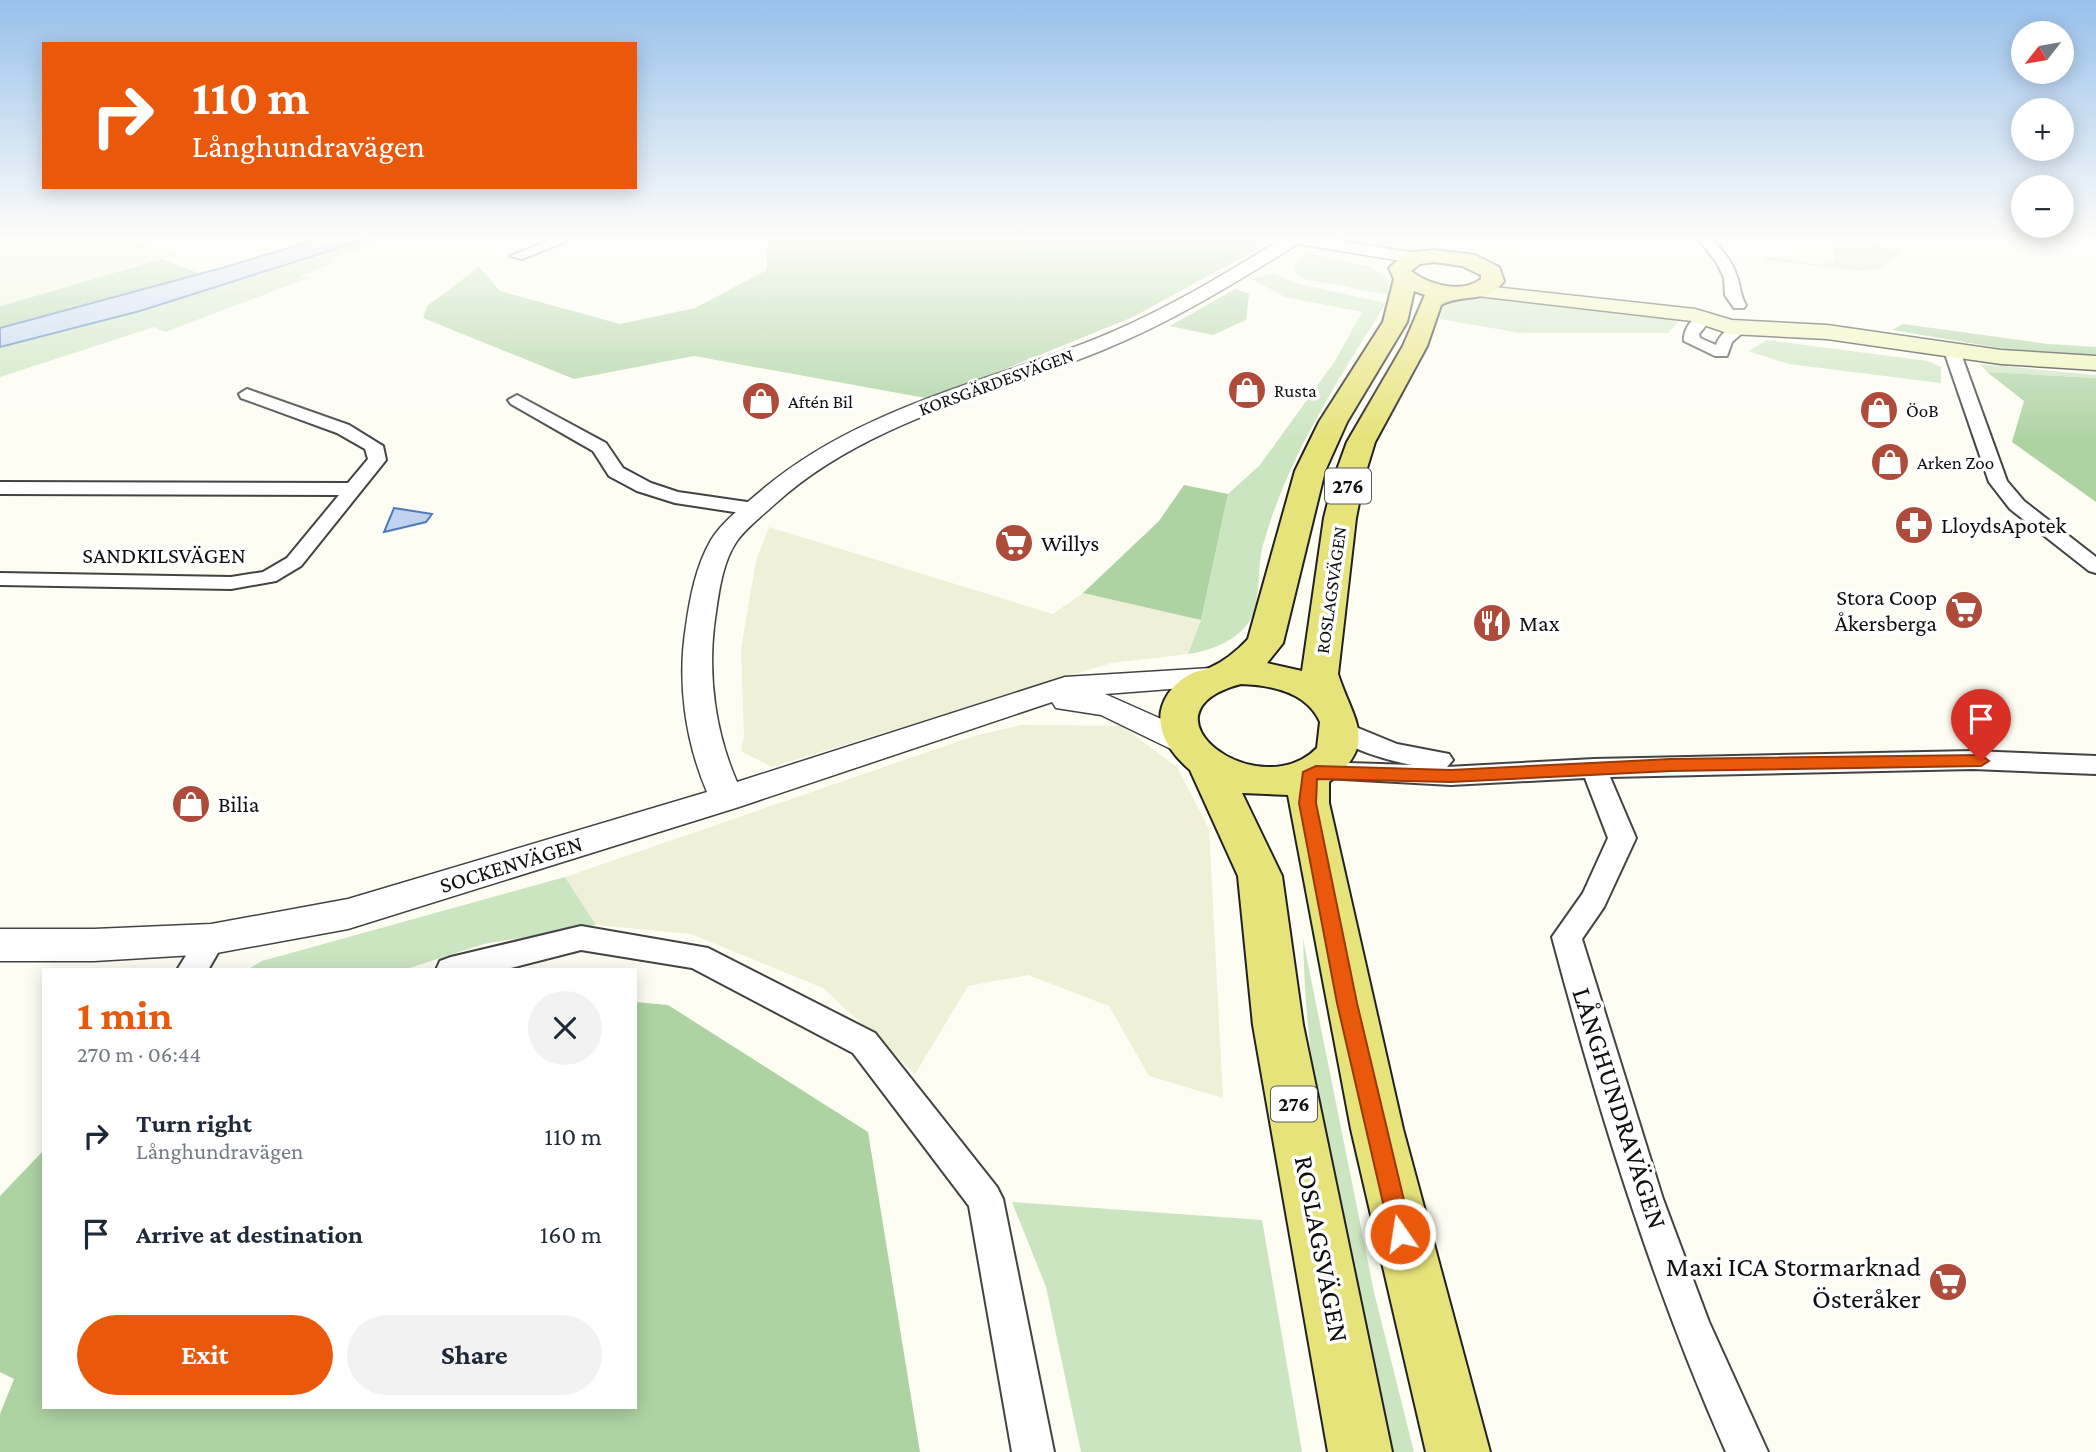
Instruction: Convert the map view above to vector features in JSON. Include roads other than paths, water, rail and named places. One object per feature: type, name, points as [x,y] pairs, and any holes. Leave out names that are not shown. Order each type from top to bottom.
[{"type":"main road","name":"ROSLAGSVÄGEN","points":[[1218,676],[1249,660],[1265,643],[1310,471],[1339,410],[1395,322],[1401,305]]},
{"type":"main road","name":"ROSLAGSVÄGEN","points":[[1335,717],[1320,674],[1340,518],[1349,478],[1366,432],[1415,346],[1430,305]]},
{"type":"main road","points":[[1656,305],[1699,312],[1741,312],[1827,332],[1952,351],[2096,363]]},
{"type":"main road","points":[[1699,312],[1741,312]]},
{"type":"main road","points":[[1275,674],[1306,686],[1335,717],[1336,752],[1312,774],[1265,782],[1225,774],[1196,754],[1177,717],[1180,704],[1198,684],[1218,676],[1275,674]]},
{"type":"main road","name":"ROSLAGSVÄGEN","points":[[1196,754],[1261,876],[1278,1025],[1360,1452]]},
{"type":"main road","points":[[1312,774],[1308,803],[1347,1003],[1412,1285],[1458,1452]]},
{"type":"street","name":"KORSGÄRDESVÄGEN","points":[[727,798],[712,767],[706,740],[696,654],[703,602],[725,540],[796,470],[881,424],[1143,326],[1183,305]]},
{"type":"street","points":[[1739,305],[1741,312]]},
{"type":"street","points":[[1952,351],[1998,482],[2017,505],[2096,567]]},
{"type":"street","name":"SANDKILSVÄGEN","points":[[0,579],[231,583],[269,577],[293,562],[377,460],[374,446],[343,429],[247,394]]},
{"type":"street","points":[[517,401],[600,447],[616,472],[643,487],[676,497],[754,509]]},
{"type":"street","points":[[0,488],[353,489]]},
{"type":"street","name":"SOCKENVÄGEN","points":[[0,945],[94,945],[202,954],[348,914],[727,798],[1065,687],[1218,676]]},
{"type":"street","name":"SOCKENVÄGEN","points":[[1007,705],[1062,701],[1107,705],[1196,754]]},
{"type":"street","points":[[1335,717],[1370,745],[1412,759],[1594,768]]},
{"type":"street","points":[[1312,774],[1451,776],[1594,768],[1973,760],[2096,765]]},
{"type":"street","name":"LÅNGHUNDRAVÄGEN","points":[[1594,768],[1622,838],[1594,899],[1567,937],[1632,1155],[1708,1369],[1747,1452]]},
{"type":"street","points":[[459,968],[581,938],[698,957],[864,1043],[985,1199],[1033,1452]]},
{"type":"water","points":[[86,305],[160,305],[0,347],[0,328]]},
{"type":"water","points":[[394,508],[432,514],[426,522],[384,532]]},
{"type":"place","name":"Rusta","points":[[1247,390]]},
{"type":"place","name":"Aftén Bil","points":[[761,401]]},
{"type":"place","name":"ÖoB","points":[[1879,410]]},
{"type":"place","name":"Arken Zoo","points":[[1890,462]]},
{"type":"place","name":"LloydsApotek","points":[[1914,525]]},
{"type":"place","name":"Willys","points":[[1014,543]]},
{"type":"place","name":"Stora Coop Åkersberga","points":[[1964,610]]},
{"type":"place","name":"Max","points":[[1492,623]]},
{"type":"place","name":"Bilia","points":[[191,804]]},
{"type":"place","name":"Maxi ICA Stormarknad Österåker","points":[[1948,1282]]}]
